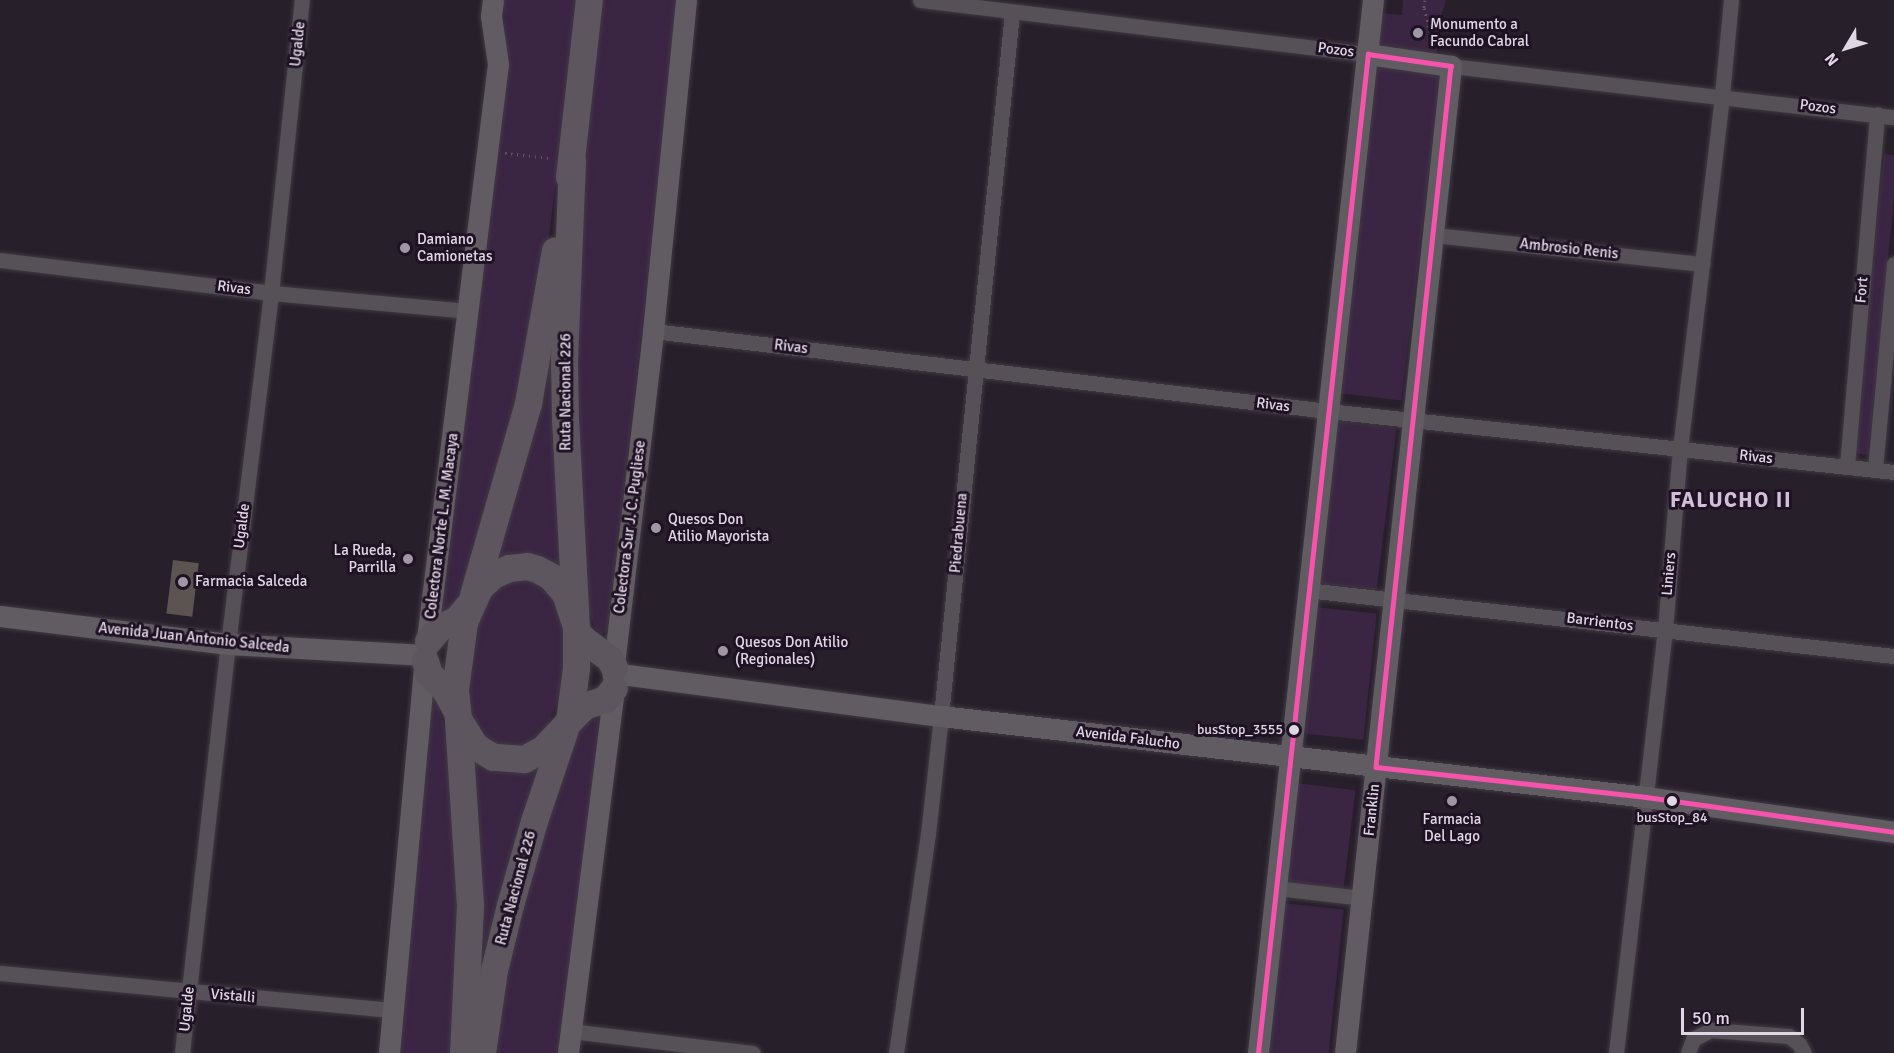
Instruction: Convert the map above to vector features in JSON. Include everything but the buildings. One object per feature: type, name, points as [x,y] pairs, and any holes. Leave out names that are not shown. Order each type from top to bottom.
[{"type":"highway","name":"Ruta Nacional 226","points":[[482,1053],[494,970],[534,821],[567,724],[576,668],[564,360],[572,161],[589,0]]},
{"type":"highway","name":"Ruta Nacional 226","points":[[463,1053],[470,905],[456,669],[464,622],[528,404],[572,161]]},
{"type":"highway","name":"Ruta Nacional 226","points":[[471,601],[493,575],[509,568],[527,566],[543,572],[557,584],[570,604],[576,627]]},
{"type":"highway","points":[[471,601],[457,619],[439,628],[426,652],[429,674],[446,690],[457,716],[475,746],[502,760],[524,759],[534,755],[584,706],[605,699],[613,676],[609,658],[590,645],[576,627]]},
{"type":"main road","name":"Colectora Norte L. M. Macaya","points":[[389,1053],[426,652],[498,64],[492,23],[493,0]]},
{"type":"main road","name":"Colectora Sur J. C. Pugliese","points":[[568,1053],[653,331],[686,0]]},
{"type":"main road","points":[[1258,1053],[1307,590],[1368,54],[1372,0]]},
{"type":"main road","name":"Pozos","points":[[1368,54],[1452,66]]},
{"type":"main road","name":"Franklin","points":[[1345,1053],[1452,66]]},
{"type":"main road","name":"Avenida Juan Antonio Salceda","points":[[0,616],[228,644],[426,652]]},
{"type":"main road","name":"Avenida Falucho","points":[[613,676],[1646,797],[1894,832]]},
{"type":"street","name":"Ugalde","points":[[182,1053],[228,644],[272,293],[302,0]]},
{"type":"street","name":"Pozos","points":[[920,0],[1368,54]]},
{"type":"street","name":"Liniers","points":[[1616,1053],[1665,630],[1680,449],[1731,0]]},
{"type":"street","name":"Piedrabuena","points":[[896,1053],[928,834],[1011,12]]},
{"type":"street","name":"Pozos","points":[[1452,66],[1722,95],[1894,117]]},
{"type":"street","name":"Fort","points":[[1847,466],[1877,114]]},
{"type":"street","name":"Ambrosio Renis","points":[[1435,235],[1702,264]]},
{"type":"street","name":"Rivas","points":[[0,260],[272,293],[468,311]]},
{"type":"street","name":"Fort","points":[[1875,470],[1894,264]]},
{"type":"street","name":"Rivas","points":[[653,331],[1328,411],[1894,472]]},
{"type":"street","name":"Barrientos","points":[[1307,590],[1395,598],[1894,656]]},
{"type":"street","points":[[1276,888],[1362,898]]},
{"type":"street","name":"Vistalli","points":[[0,973],[394,1010]]},
{"type":"street","points":[[1688,1053],[1693,1039],[1711,1030],[1789,1036],[1799,1044],[1803,1053]]},
{"type":"street","points":[[571,1031],[753,1053]]},
{"type":"path","points":[[1425,0],[1424,8],[1432,37],[1428,62]]},
{"type":"path","points":[[486,151],[572,161]]},
{"type":"shaded area","points":[[504,0],[577,0],[548,246],[528,367],[464,580],[456,600],[445,615],[438,613],[505,64]]},
{"type":"shaded area","points":[[599,0],[679,0],[610,612],[607,631],[601,634],[595,629],[586,600],[576,511],[577,239]]},
{"type":"shaded area","points":[[1403,0],[1446,0],[1440,20],[1436,56],[1374,49],[1379,13],[1402,15]]},
{"type":"shaded area","points":[[1376,63],[1442,71],[1401,401],[1336,393]]},
{"type":"shaded area","points":[[1884,154],[1894,155],[1894,198],[1868,455],[1853,453]]},
{"type":"shaded area","points":[[560,269],[565,574],[486,566]]},
{"type":"shaded area","points":[[1337,421],[1397,428],[1377,590],[1317,583]]},
{"type":"shaded area","points":[[528,578],[540,583],[559,601],[567,642],[560,695],[546,730],[523,747],[510,749],[486,742],[470,719],[467,697],[470,643],[484,600],[505,581]]},
{"type":"shaded area","points":[[1315,607],[1377,613],[1363,740],[1302,733]]},
{"type":"shaded area","points":[[432,695],[437,700],[450,749],[461,852],[455,1053],[395,1053]]},
{"type":"shaded area","points":[[593,716],[599,720],[562,1053],[491,1053],[507,953],[575,729]]},
{"type":"shaded area","points":[[467,755],[547,760],[480,1017]]},
{"type":"shaded area","points":[[1296,783],[1356,790],[1343,889],[1284,881]]},
{"type":"shaded area","points":[[1283,903],[1344,909],[1329,1053],[1267,1053]]},
{"type":"transit line","points":[[1258,1053],[1368,54],[1451,66],[1376,767],[1646,797],[1894,832]]},
{"type":"place","name":"Monumento a Facundo Cabral","points":[[1418,33]]},
{"type":"place","name":"Damiano Camionetas","points":[[405,248]]},
{"type":"place","name":"Quesos Don Atilio Mayorista","points":[[656,528]]},
{"type":"place","name":"La Rueda, Parrilla","points":[[408,559]]},
{"type":"place","name":"Farmacia Salceda","points":[[183,582]]},
{"type":"place","name":"Quesos Don Atilio (Regionales)","points":[[723,651]]},
{"type":"place","name":"busStop_3555","points":[[1294,730]]},
{"type":"place","name":"Farmacia Del Lago","points":[[1452,801]]},
{"type":"place","name":"busStop_84","points":[[1672,801]]},
{"type":"district","name":"FALUCHO II","points":[[1731,500]]}]
